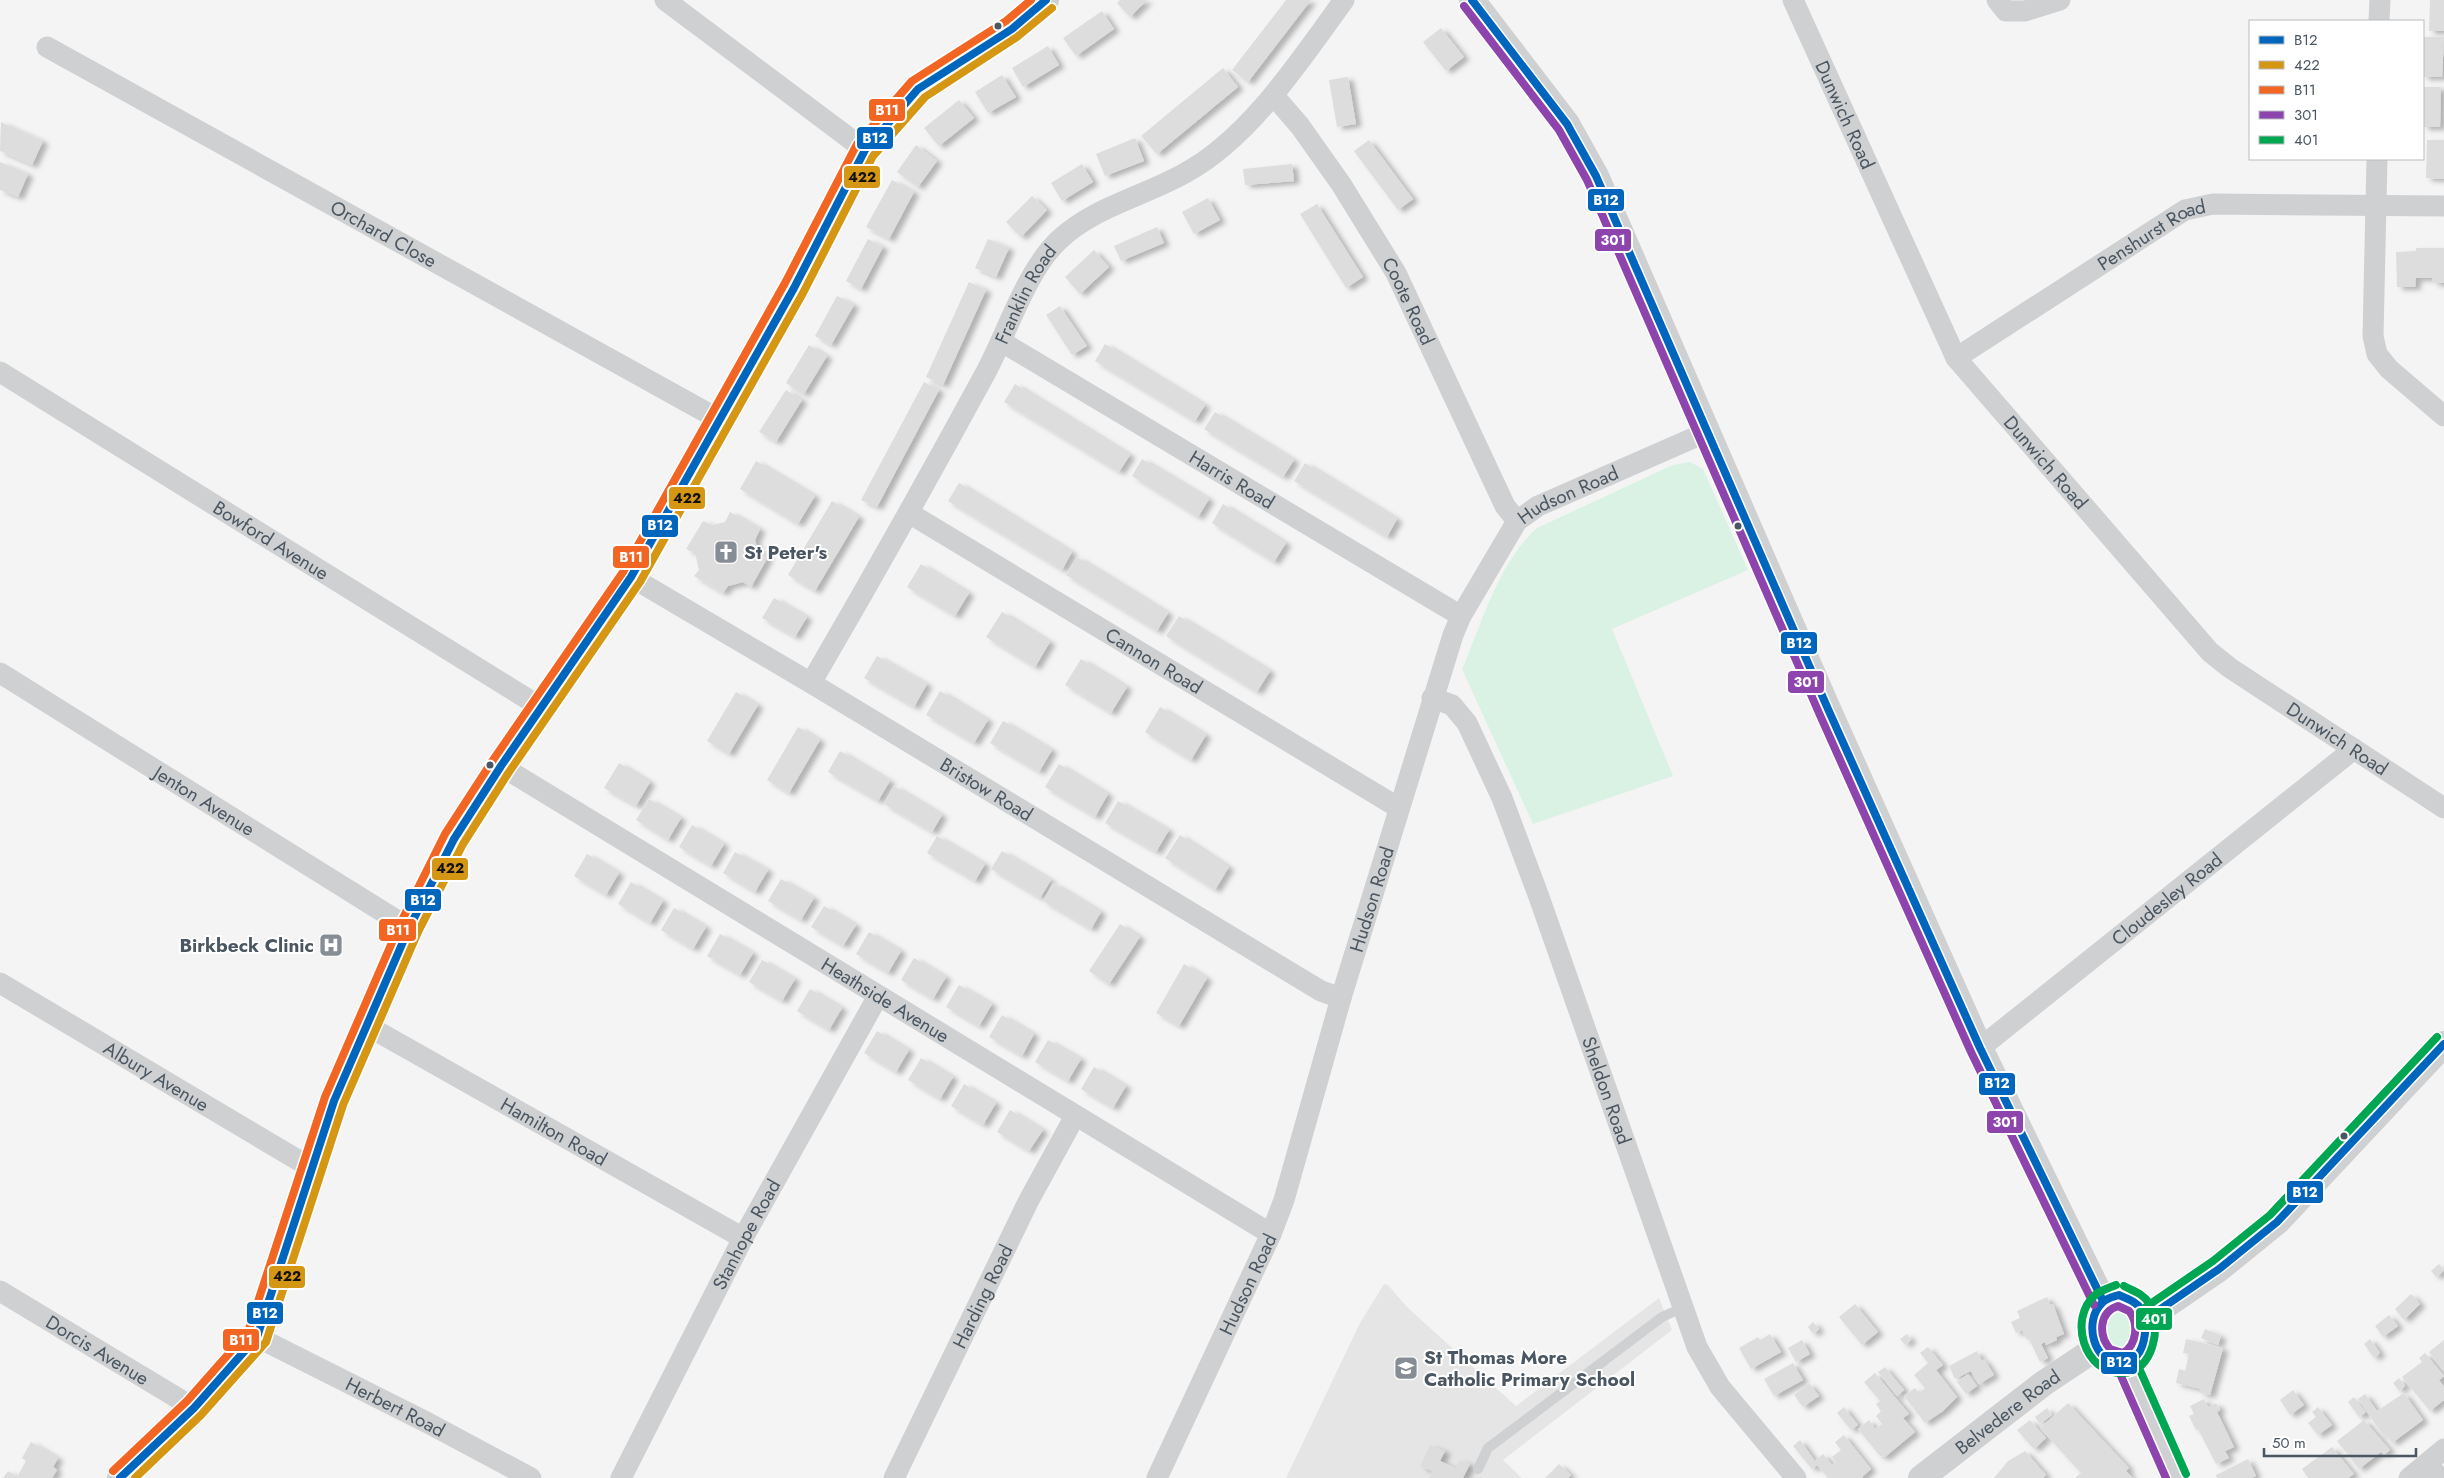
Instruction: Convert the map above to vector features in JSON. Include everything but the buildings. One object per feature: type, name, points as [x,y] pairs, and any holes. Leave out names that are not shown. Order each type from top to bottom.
[{"type":"street","points":[[120,1478],[194,1408],[257,1337],[334,1101],[409,928],[454,839],[501,766],[631,577],[794,288],[865,150],[918,89],[1012,30],[1046,0]]},
{"type":"street","name":"Franklin Road","points":[[811,683],[910,513],[1002,342],[1037,266],[1060,239],[1093,216],[1187,173],[1224,145],[1274,96],[1344,0]]},
{"type":"street","points":[[1472,0],[1567,124],[1596,176],[1847,752],[1980,1048],[2103,1301]]},
{"type":"street","name":"Dunwich Road","points":[[1793,0],[1956,358],[2210,652],[2230,668],[2444,808]]},
{"type":"street","points":[[1997,0],[2006,10],[2025,11],[2060,0]]},
{"type":"street","points":[[2379,20],[2380,0]]},
{"type":"street","points":[[672,2],[865,150]]},
{"type":"street","name":"Orchard Close","points":[[47,47],[720,420]]},
{"type":"street","name":"Coote Road","points":[[1274,96],[1300,126],[1341,184],[1396,273],[1505,506],[1517,521]]},
{"type":"street","points":[[2377,160],[2373,336],[2376,354],[2389,369],[2444,416]]},
{"type":"street","name":"Penshurst Road","points":[[1956,358],[2186,210],[2213,204],[2444,206]]},
{"type":"street","name":"Harris Road","points":[[1002,342],[1461,616]]},
{"type":"street","name":"Bowford Avenue","points":[[0,372],[542,708]]},
{"type":"street","name":"Hudson Road","points":[[1157,1478],[1271,1234],[1284,1200],[1341,998],[1432,698],[1461,616],[1517,521],[1538,506],[1707,432]]},
{"type":"street","name":"Cannon Road","points":[[910,513],[1399,808]]},
{"type":"street","name":"Bristow Road","points":[[631,577],[811,683],[1320,991],[1341,998]]},
{"type":"street","name":"Jenton Avenue","points":[[0,673],[409,928]]},
{"type":"street","name":"Sheldon Road","points":[[1432,698],[1452,705],[1468,723],[1502,798],[1539,897],[1697,1347],[1720,1387],[1796,1478]]},
{"type":"street","name":"Cloudesley Road","points":[[1980,1048],[2354,749]]},
{"type":"street","name":"Heathside Avenue","points":[[501,766],[1271,1234]]},
{"type":"street","name":"Albury Avenue","points":[[0,983],[313,1169]]},
{"type":"street","name":"Stanhope Road","points":[[621,1478],[743,1238],[878,996]]},
{"type":"street","name":"Hamilton Road","points":[[366,1025],[743,1238]]},
{"type":"street","points":[[2146,1318],[2219,1269],[2277,1222],[2444,1044]]},
{"type":"street","name":"Harding Road","points":[[894,1478],[1029,1200],[1074,1116]]},
{"type":"street","name":"Dorcis Avenue","points":[[0,1291],[194,1408]]},
{"type":"street","points":[[2119,1296],[2136,1303],[2146,1318],[2144,1337],[2136,1355],[2126,1363],[2116,1363],[2104,1359],[2095,1349],[2092,1338],[2095,1312],[2103,1301],[2119,1296]]},
{"type":"street","name":"Herbert Road","points":[[257,1337],[428,1423],[531,1478]]},
{"type":"street","name":"Belvedere Road","points":[[1921,1478],[2044,1383],[2095,1349]]},
{"type":"street","points":[[2126,1363],[2153,1428],[2177,1478]]},
{"type":"street","points":[[2409,1478],[2434,1471],[2444,1449]]},
{"type":"lane","points":[[1478,1469],[1488,1448],[1662,1317],[1682,1308]]},
{"type":"shaded area","name":"St Thomas More Catholic Primary School","points":[[1384,1284],[1388,1285],[1407,1307],[1516,1406],[1659,1298],[1672,1330],[1503,1460],[1522,1478],[1286,1478],[1360,1323]]},
{"type":"green space","points":[[1690,462],[1703,469],[1748,570],[1612,629],[1673,776],[1533,824],[1462,669],[1493,594],[1512,558],[1523,542],[1537,528],[1673,465]]},
{"type":"green space","points":[[2119,1305],[2134,1318],[2130,1341],[2124,1348],[2119,1349],[2112,1348],[2102,1335],[2106,1314]]},
{"type":"transit line","name":"B11","points":[[113,1471],[187,1401],[248,1332],[325,1097],[400,924],[445,834],[493,760],[623,572],[785,283],[857,144],[912,81],[1006,21],[1031,0]]},
{"type":"transit line","name":"B12","points":[[120,1478],[194,1408],[257,1337],[334,1101],[409,928],[454,839],[501,766],[631,577],[794,288],[865,150],[918,89],[1012,29],[1046,0]]},
{"type":"transit line","name":"B12","points":[[1472,0],[1567,124],[1596,176],[1828,709],[1980,1048],[2103,1301]]},
{"type":"transit line","name":"301","points":[[1464,6],[1559,130],[1587,180],[1819,713],[1971,1052],[2094,1305]]},
{"type":"transit line","name":"422","points":[[135,1478],[201,1415],[266,1342],[343,1105],[418,932],[463,844],[509,772],[640,582],[803,293],[873,156],[925,97],[1017,37],[1052,8]]},
{"type":"transit line","name":"401","points":[[2140,1311],[2213,1261],[2270,1215],[2437,1037]]},
{"type":"transit line","name":"B12","points":[[2146,1319],[2219,1269],[2277,1222],[2444,1044]]},
{"type":"transit line","name":"401","points":[[2116,1285],[2097,1293],[2087,1305],[2082,1317],[2082,1330],[2084,1343],[2090,1355],[2098,1364],[2109,1371],[2122,1373],[2133,1371],[2148,1357],[2155,1335],[2153,1312],[2149,1303],[2140,1295],[2124,1286]]},
{"type":"transit line","name":"B12","points":[[2119,1295],[2139,1306],[2144,1316],[2145,1324],[2144,1341],[2141,1349],[2130,1361],[2123,1363],[2113,1362],[2104,1357],[2098,1350],[2092,1330],[2096,1311],[2102,1303],[2119,1295]]},
{"type":"transit line","name":"301","points":[[2118,1306],[2129,1311],[2135,1327],[2134,1339],[2123,1353],[2110,1349],[2102,1331],[2102,1324],[2107,1313],[2118,1306]]},
{"type":"transit line","name":"401","points":[[2135,1359],[2186,1474]]},
{"type":"transit line","name":"301","points":[[2117,1367],[2166,1478]]},
{"type":"place","name":"St Peter's","points":[[726,552]]},
{"type":"place","name":"Birkbeck Clinic","points":[[331,945]]},
{"type":"place","name":"St Thomas More Catholic Primary School","points":[[1406,1368]]}]
